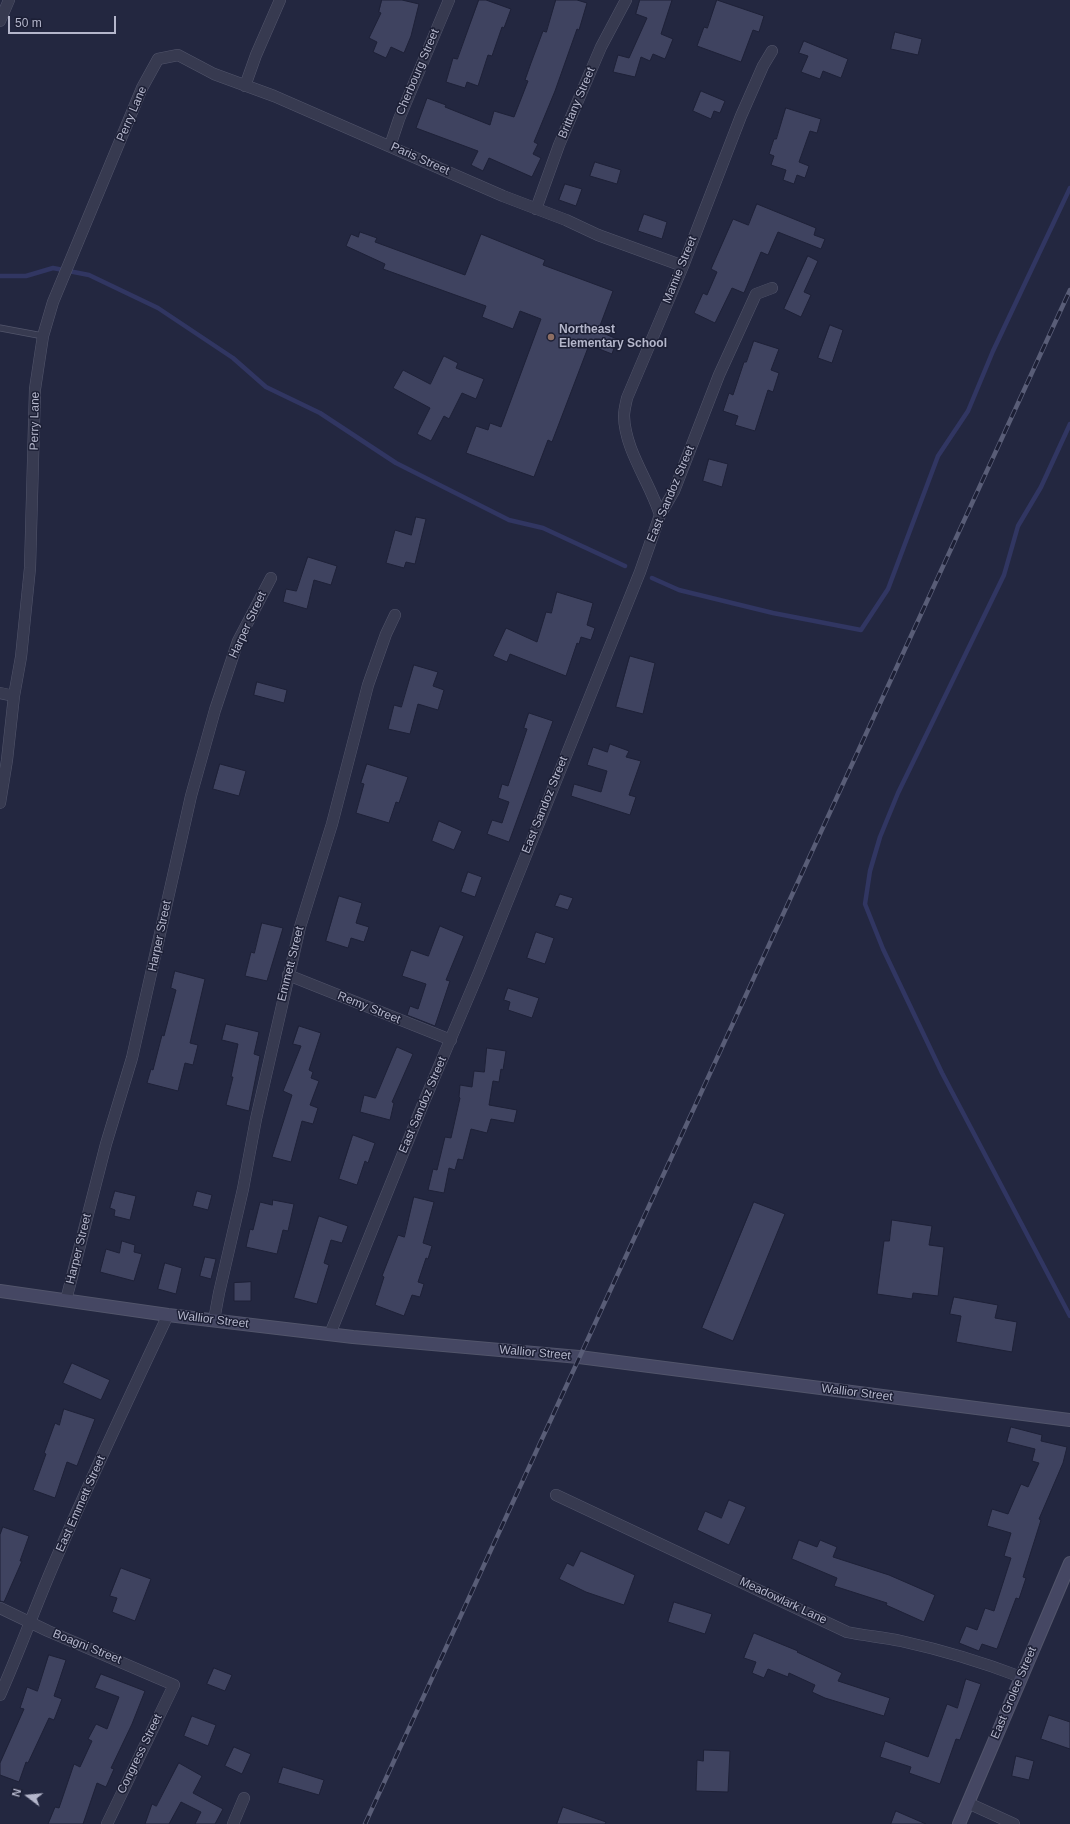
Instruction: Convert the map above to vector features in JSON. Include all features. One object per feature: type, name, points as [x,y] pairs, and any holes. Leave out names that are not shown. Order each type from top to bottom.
[{"type":"street","points":[[0,21],[9,0]]},
{"type":"street","points":[[245,86],[256,55],[280,0]]},
{"type":"street","name":"Cherbourg Street","points":[[390,146],[399,119],[449,0]]},
{"type":"street","name":"Brittany Street","points":[[536,209],[559,145],[601,47],[626,0]]},
{"type":"street","name":"Mamie Street","points":[[660,515],[654,497],[632,451],[624,415],[628,398],[640,364],[683,266],[741,116],[763,66],[772,51]]},
{"type":"street","name":"Paris Street","points":[[158,59],[178,55],[214,74],[274,96],[503,196],[566,220],[598,235],[683,266]]},
{"type":"street","name":"Perry Lane","points":[[0,803],[7,760],[14,696],[21,657],[30,568],[36,389],[43,336],[53,302],[142,88],[158,59]]},
{"type":"street","name":"East Sandoz Street","points":[[330,1334],[423,1104],[451,1040],[640,572],[660,515],[674,490],[719,375],[756,294],[772,288]]},
{"type":"street","name":"Harper Street","points":[[66,1300],[106,1144],[132,1058],[189,803],[203,753],[238,641],[271,578]]},
{"type":"street","name":"Emmett Street","points":[[214,1320],[218,1293],[243,1189],[256,1119],[300,927],[332,824],[368,685],[386,634],[395,615]]},
{"type":"street","points":[[0,693],[14,696]]},
{"type":"street","name":"Remy Street","points":[[288,975],[451,1040]]},
{"type":"street","name":"Wallior Street","points":[[0,1291],[330,1334],[441,1346],[579,1357],[1070,1420]]},
{"type":"street","name":"East Emmett Street","points":[[0,1695],[19,1654],[30,1622],[62,1546],[168,1314]]},
{"type":"street","name":"Meadowlark Lane","points":[[556,1495],[847,1632],[900,1641],[986,1664],[1021,1677]]},
{"type":"street","name":"East Grolee Street","points":[[959,1824],[1070,1563]]},
{"type":"street","name":"Boagni Street","points":[[0,1608],[174,1685]]},
{"type":"street","name":"Congress Street","points":[[108,1824],[174,1685]]},
{"type":"street","points":[[232,1824],[244,1798]]},
{"type":"street","points":[[968,1803],[1014,1824]]},
{"type":"lane","points":[[0,328],[43,336]]},
{"type":"building","points":[[382,0],[402,0],[419,4],[411,36],[404,53],[391,47],[386,58],[373,52],[377,42],[369,38],[381,13],[379,12]]},
{"type":"building","points":[[479,0],[486,0],[511,9],[504,28],[502,27],[492,56],[488,55],[478,86],[467,82],[465,88],[446,82],[453,58],[457,59]]},
{"type":"building","points":[[556,0],[577,0],[587,3],[579,30],[577,29],[555,91],[534,142],[538,144],[533,154],[541,158],[532,177],[489,158],[483,171],[471,165],[478,151],[416,128],[427,98],[490,125],[494,111],[514,117],[528,81],[525,80],[531,63],[543,31],[546,32]]},
{"type":"building","points":[[640,0],[672,0],[661,34],[673,39],[665,59],[653,54],[650,61],[641,57],[635,77],[613,72],[618,55],[629,58],[647,18],[636,14]]},
{"type":"building","points":[[717,0],[764,16],[759,32],[753,30],[741,62],[697,46],[704,27],[707,28]]},
{"type":"building","points":[[895,32],[922,39],[918,55],[891,49]]},
{"type":"building","points":[[804,41],[848,59],[841,78],[823,71],[820,79],[801,72],[808,56],[799,53]]},
{"type":"building","points":[[701,91],[725,101],[720,113],[714,111],[711,119],[693,111]]},
{"type":"building","points":[[786,108],[821,119],[817,133],[810,131],[799,162],[809,166],[805,178],[797,175],[794,184],[783,180],[786,170],[771,165],[774,156],[769,154],[774,139],[776,139]]},
{"type":"building","points":[[595,162],[621,170],[617,184],[590,176]]},
{"type":"building","points":[[565,184],[582,189],[576,206],[559,200]]},
{"type":"building","points":[[757,204],[816,228],[814,235],[825,239],[821,249],[778,232],[768,255],[761,252],[744,293],[732,288],[715,323],[694,313],[703,293],[707,295],[717,272],[711,269],[733,219],[748,225]]},
{"type":"building","points":[[644,214],[667,222],[662,239],[638,231]]},
{"type":"building","points":[[360,232],[377,238],[375,242],[465,275],[481,234],[545,260],[543,265],[613,291],[598,331],[617,339],[612,354],[589,345],[552,442],[548,440],[534,477],[466,453],[476,426],[488,430],[490,423],[501,427],[541,319],[520,311],[513,329],[482,317],[486,306],[383,269],[385,264],[346,246],[351,234],[358,237]]},
{"type":"building","points":[[808,256],[818,261],[804,292],[811,295],[801,317],[784,309]]},
{"type":"building","points":[[830,325],[843,330],[832,363],[818,358]]},
{"type":"building","points":[[754,341],[779,349],[771,370],[779,373],[773,392],[768,390],[755,431],[735,425],[738,416],[723,411],[729,393],[733,395],[744,362],[746,362]]},
{"type":"building","points":[[444,356],[458,363],[456,368],[484,379],[476,399],[462,393],[449,419],[444,416],[431,441],[417,434],[430,408],[393,388],[403,370],[430,384]]},
{"type":"building","points":[[709,459],[728,464],[722,487],[703,481]]},
{"type":"building","points":[[416,517],[426,519],[415,564],[406,562],[404,568],[386,563],[395,530],[411,535]]},
{"type":"building","points":[[308,557],[337,566],[331,585],[314,580],[307,609],[283,602],[286,589],[296,591]]},
{"type":"building","points":[[557,592],[593,603],[587,625],[595,628],[591,640],[581,637],[579,644],[577,643],[566,676],[510,654],[507,662],[493,656],[506,628],[537,642],[546,612],[551,613]]},
{"type":"building","points":[[630,656],[655,663],[643,714],[616,707]]},
{"type":"building","points":[[414,665],[438,672],[433,686],[444,690],[438,710],[418,704],[410,734],[388,729],[394,705],[401,707]]},
{"type":"building","points":[[257,682],[287,690],[284,703],[254,695]]},
{"type":"building","points":[[529,713],[553,721],[509,842],[487,834],[492,820],[502,823],[509,802],[498,798],[502,784],[508,786],[527,729],[524,728]]},
{"type":"building","points":[[610,744],[629,751],[626,757],[641,761],[629,795],[636,797],[630,815],[571,796],[574,784],[601,792],[607,771],[587,765],[593,747],[607,752]]},
{"type":"building","points":[[220,764],[246,771],[239,796],[213,789]]},
{"type":"building","points":[[367,764],[408,777],[399,803],[396,802],[389,823],[356,813],[364,784],[361,783]]},
{"type":"building","points":[[439,821],[462,831],[454,850],[432,841]]},
{"type":"building","points":[[468,872],[482,877],[475,897],[461,892]]},
{"type":"building","points":[[560,894],[573,898],[568,910],[555,906]]},
{"type":"building","points":[[339,896],[362,903],[356,923],[369,927],[364,942],[351,938],[348,948],[326,941]]},
{"type":"building","points":[[262,923],[283,928],[267,981],[245,976],[251,952],[254,953]]},
{"type":"building","points":[[440,926],[464,936],[446,980],[450,981],[435,1026],[407,1015],[410,1006],[418,1009],[426,984],[402,976],[411,950],[428,956]]},
{"type":"building","points":[[536,932],[554,938],[545,964],[527,958]]},
{"type":"building","points":[[175,971],[205,979],[190,1043],[198,1045],[193,1065],[185,1063],[178,1091],[147,1083],[151,1069],[153,1070],[162,1035],[164,1036],[176,990],[171,988]]},
{"type":"building","points":[[508,988],[539,998],[532,1018],[508,1010],[510,1002],[504,1000]]},
{"type":"building","points":[[226,1024],[259,1032],[254,1054],[260,1056],[249,1111],[226,1105],[233,1077],[231,1077],[238,1044],[222,1040]]},
{"type":"building","points":[[299,1026],[321,1033],[309,1070],[313,1072],[311,1078],[319,1081],[310,1105],[318,1108],[313,1124],[302,1121],[291,1162],[272,1157],[292,1095],[283,1091],[301,1046],[293,1044]]},
{"type":"building","points":[[397,1047],[413,1054],[392,1102],[394,1103],[390,1120],[360,1112],[364,1095],[375,1098]]},
{"type":"building","points":[[487,1048],[506,1051],[503,1070],[501,1069],[499,1082],[493,1081],[489,1105],[517,1110],[514,1123],[491,1119],[487,1133],[471,1129],[463,1160],[458,1159],[455,1170],[449,1168],[444,1193],[428,1190],[433,1169],[437,1170],[445,1137],[451,1138],[460,1098],[460,1085],[472,1087],[474,1071],[484,1072]]},
{"type":"building","points":[[353,1135],[375,1143],[368,1163],[365,1161],[357,1185],[339,1179]]},
{"type":"building","points":[[115,1191],[136,1196],[130,1220],[114,1216],[115,1210],[110,1208]]},
{"type":"building","points":[[197,1191],[212,1195],[208,1210],[193,1206]]},
{"type":"building","points":[[414,1197],[434,1202],[423,1243],[432,1246],[428,1259],[426,1258],[418,1282],[424,1284],[420,1297],[412,1295],[404,1316],[375,1305],[384,1277],[382,1276],[398,1235],[404,1237]]},
{"type":"building","points":[[273,1200],[294,1204],[288,1231],[283,1230],[277,1254],[246,1247],[250,1229],[253,1230],[260,1202],[272,1205]]},
{"type":"building","points":[[754,1202],[785,1214],[733,1341],[702,1328]]},
{"type":"building","points":[[319,1216],[348,1226],[342,1243],[331,1240],[324,1263],[329,1265],[317,1304],[294,1298]]},
{"type":"building","points":[[892,1220],[932,1226],[929,1245],[944,1247],[938,1296],[913,1293],[912,1299],[877,1294],[884,1241],[889,1241]]},
{"type":"building","points":[[122,1241],[135,1245],[134,1252],[142,1254],[134,1281],[100,1272],[106,1249],[119,1253]]},
{"type":"building","points":[[205,1257],[216,1259],[211,1279],[200,1276]]},
{"type":"building","points":[[165,1263],[182,1268],[176,1294],[158,1289]]},
{"type":"building","points":[[251,1282],[251,1301],[234,1301],[234,1283]]},
{"type":"building","points":[[954,1297],[998,1305],[995,1318],[1017,1322],[1012,1352],[956,1342],[961,1316],[950,1314]]},
{"type":"building","points":[[72,1363],[110,1380],[101,1400],[63,1383]]},
{"type":"building","points":[[64,1409],[95,1419],[77,1466],[67,1462],[55,1498],[33,1490],[55,1423],[59,1425]]},
{"type":"building","points":[[1011,1427],[1042,1435],[1041,1441],[1067,1447],[1063,1463],[1039,1519],[1041,1520],[1023,1577],[1026,1578],[1019,1599],[1016,1598],[997,1649],[982,1644],[979,1651],[959,1643],[966,1626],[977,1630],[985,1608],[994,1611],[1011,1558],[1004,1556],[1011,1533],[987,1526],[992,1509],[1008,1514],[1021,1484],[1028,1487],[1039,1463],[1032,1461],[1035,1449],[1007,1442]]},
{"type":"building","points":[[729,1500],[746,1507],[729,1545],[697,1530],[705,1511],[721,1518]]},
{"type":"building","points":[[3,1527],[29,1536],[20,1561],[22,1561],[4,1602],[0,1601],[0,1535]]},
{"type":"building","points":[[799,1540],[817,1547],[820,1540],[837,1547],[833,1557],[889,1575],[935,1595],[924,1622],[886,1605],[887,1603],[834,1586],[837,1578],[792,1559]]},
{"type":"building","points":[[581,1551],[635,1575],[624,1605],[586,1592],[559,1579],[567,1563],[573,1566]]},
{"type":"building","points":[[121,1568],[151,1579],[135,1621],[112,1612],[117,1598],[110,1596]]},
{"type":"building","points":[[674,1602],[712,1614],[705,1634],[668,1622]]},
{"type":"building","points":[[754,1633],[798,1651],[797,1652],[842,1673],[838,1681],[890,1698],[884,1716],[825,1698],[812,1692],[815,1685],[789,1673],[788,1677],[768,1669],[764,1678],[752,1673],[756,1662],[744,1658]]},
{"type":"building","points":[[49,1655],[66,1660],[54,1696],[62,1699],[54,1720],[49,1718],[28,1763],[26,1762],[19,1782],[0,1775],[0,1763],[24,1709],[20,1708],[27,1687],[37,1691]]},
{"type":"building","points":[[214,1668],[232,1675],[225,1691],[207,1684]]},
{"type":"building","points":[[101,1674],[145,1691],[132,1724],[111,1768],[114,1769],[106,1787],[97,1783],[83,1824],[48,1824],[55,1807],[59,1808],[74,1764],[80,1767],[92,1741],[88,1739],[96,1724],[107,1729],[119,1697],[95,1688]]},
{"type":"building","points":[[966,1679],[981,1684],[960,1740],[956,1739],[940,1784],[909,1773],[911,1767],[880,1757],[885,1741],[928,1757],[947,1704],[957,1708]]},
{"type":"building","points":[[1049,1715],[1070,1722],[1070,1749],[1041,1739]]},
{"type":"building","points":[[192,1716],[216,1725],[208,1746],[184,1736]]},
{"type":"building","points":[[234,1747],[251,1754],[242,1774],[225,1766]]},
{"type":"building","points":[[704,1750],[730,1751],[728,1792],[696,1791],[697,1760],[703,1761]]},
{"type":"building","points":[[1016,1756],[1034,1761],[1029,1780],[1012,1776]]},
{"type":"building","points":[[179,1763],[202,1776],[193,1793],[223,1809],[215,1824],[195,1824],[201,1812],[181,1802],[169,1824],[145,1824],[152,1804],[156,1806]]},
{"type":"building","points":[[283,1767],[324,1780],[319,1795],[278,1783]]},
{"type":"building","points":[[563,1807],[606,1822],[605,1824],[557,1824]]},
{"type":"building","points":[[896,1811],[926,1824],[891,1824]]},
{"type":"waterway","points":[[652,578],[679,590],[773,613],[861,630],[888,589],[938,456],[968,411],[993,351],[1070,188]]},
{"type":"waterway","points":[[0,276],[26,276],[53,268],[89,275],[158,308],[233,358],[266,387],[320,413],[396,463],[509,520],[543,528],[625,566]]},
{"type":"waterway","points":[[1070,424],[1041,487],[1018,526],[1004,575],[898,793],[880,837],[870,871],[865,904],[883,949],[942,1073],[1070,1316]]},
{"type":"railway","points":[[365,1824],[1070,290]]},
{"type":"place","name":"Northeast Elementary School","points":[[551,337]]}]
